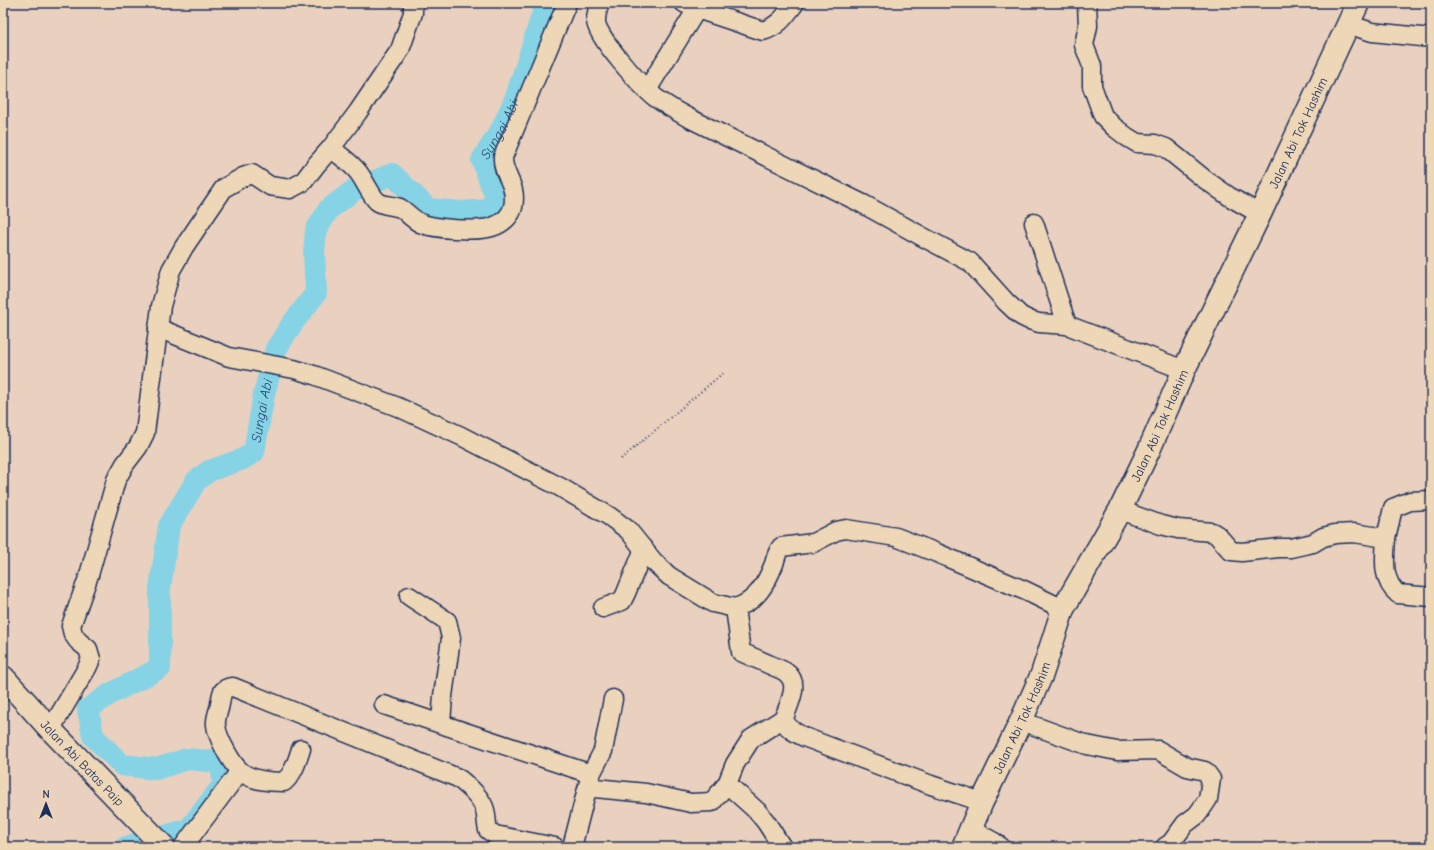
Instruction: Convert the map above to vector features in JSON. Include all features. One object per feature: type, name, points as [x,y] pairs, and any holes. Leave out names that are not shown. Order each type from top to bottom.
[{"type":"main road","name":"Jalan Abi Tok Hashim","points":[[966,838],[1042,674],[1063,609],[1120,510],[1149,450],[1184,370],[1260,214],[1358,3]]},
{"type":"main road","name":"Jalan Abi Batas Paip","points":[[3,677],[158,841]]},
{"type":"street","points":[[50,728],[58,717],[91,659],[88,650],[73,634],[71,626],[89,575],[116,480],[125,464],[138,447],[145,432],[161,306],[171,270],[184,247],[224,188],[243,176],[252,174],[270,186],[290,189],[303,182],[358,112],[400,50],[413,13],[413,3]]},
{"type":"street","points":[[331,148],[358,172],[376,201],[399,208],[418,222],[450,228],[488,228],[503,222],[510,215],[513,208],[514,189],[503,162],[503,157],[567,3]]},
{"type":"street","points":[[600,3],[596,21],[599,30],[631,74],[647,90],[667,106],[850,197],[922,237],[963,257],[970,262],[1006,302],[1021,316],[1039,323],[1067,325],[1184,370]]},
{"type":"street","points":[[647,90],[690,6],[762,31],[779,24],[795,3]]},
{"type":"street","points":[[1087,3],[1088,26],[1084,45],[1092,66],[1092,86],[1103,116],[1114,127],[1137,143],[1155,144],[1166,148],[1203,178],[1230,197],[1260,214]]},
{"type":"street","points":[[1347,24],[1372,32],[1431,38]]},
{"type":"street","points":[[1034,223],[1067,325]]},
{"type":"street","points":[[158,328],[235,358],[294,369],[314,375],[371,396],[461,436],[583,501],[628,530],[654,562],[670,576],[713,603],[735,608],[745,605],[756,597],[764,584],[781,547],[813,543],[836,531],[846,529],[896,537],[1026,591],[1063,609]]},
{"type":"street","points":[[1431,500],[1410,501],[1393,508],[1386,538],[1385,561],[1386,578],[1398,594],[1431,597]]},
{"type":"street","points":[[1120,510],[1161,525],[1178,529],[1212,532],[1217,535],[1231,551],[1242,552],[1291,548],[1313,543],[1323,537],[1335,534],[1354,533],[1386,538]]},
{"type":"street","points":[[602,608],[622,601],[644,549]]},
{"type":"street","points":[[409,596],[447,621],[452,638],[443,696],[441,724]]},
{"type":"street","points":[[735,608],[741,652],[784,671],[792,678],[794,686],[784,718],[786,725],[792,731],[804,737],[931,785],[982,802]]},
{"type":"street","points":[[301,749],[294,769],[284,782],[268,782],[251,777],[240,771],[229,759],[216,725],[222,692],[226,688],[233,687],[458,778],[469,786],[477,795],[484,808],[488,830],[495,835],[555,847]]},
{"type":"street","points":[[572,847],[589,782],[603,751],[614,699]]},
{"type":"street","points":[[384,705],[441,724],[589,782],[595,788],[646,793],[691,803],[712,802],[727,784],[735,764],[751,738],[784,718]]},
{"type":"street","points":[[1021,721],[1087,745],[1126,752],[1158,750],[1187,767],[1206,771],[1211,779],[1208,799],[1197,815],[1185,824],[1171,843],[1165,847]]},
{"type":"street","points":[[183,847],[240,771]]},
{"type":"street","points":[[727,784],[766,822],[782,847]]},
{"type":"street","points":[[966,838],[994,842],[1001,847]]},
{"type":"path","points":[[621,459],[723,372]]},
{"type":"waterway","name":"Sungai Abi","points":[[126,847],[189,829],[224,784],[220,762],[187,759],[156,769],[122,765],[93,736],[88,709],[110,694],[160,668],[160,588],[169,526],[196,481],[209,471],[243,459],[254,452],[264,394],[276,349],[292,324],[316,293],[314,253],[316,230],[329,209],[354,190],[392,174],[428,209],[461,212],[488,210],[496,198],[482,160],[502,128],[516,97],[546,3]]}]
